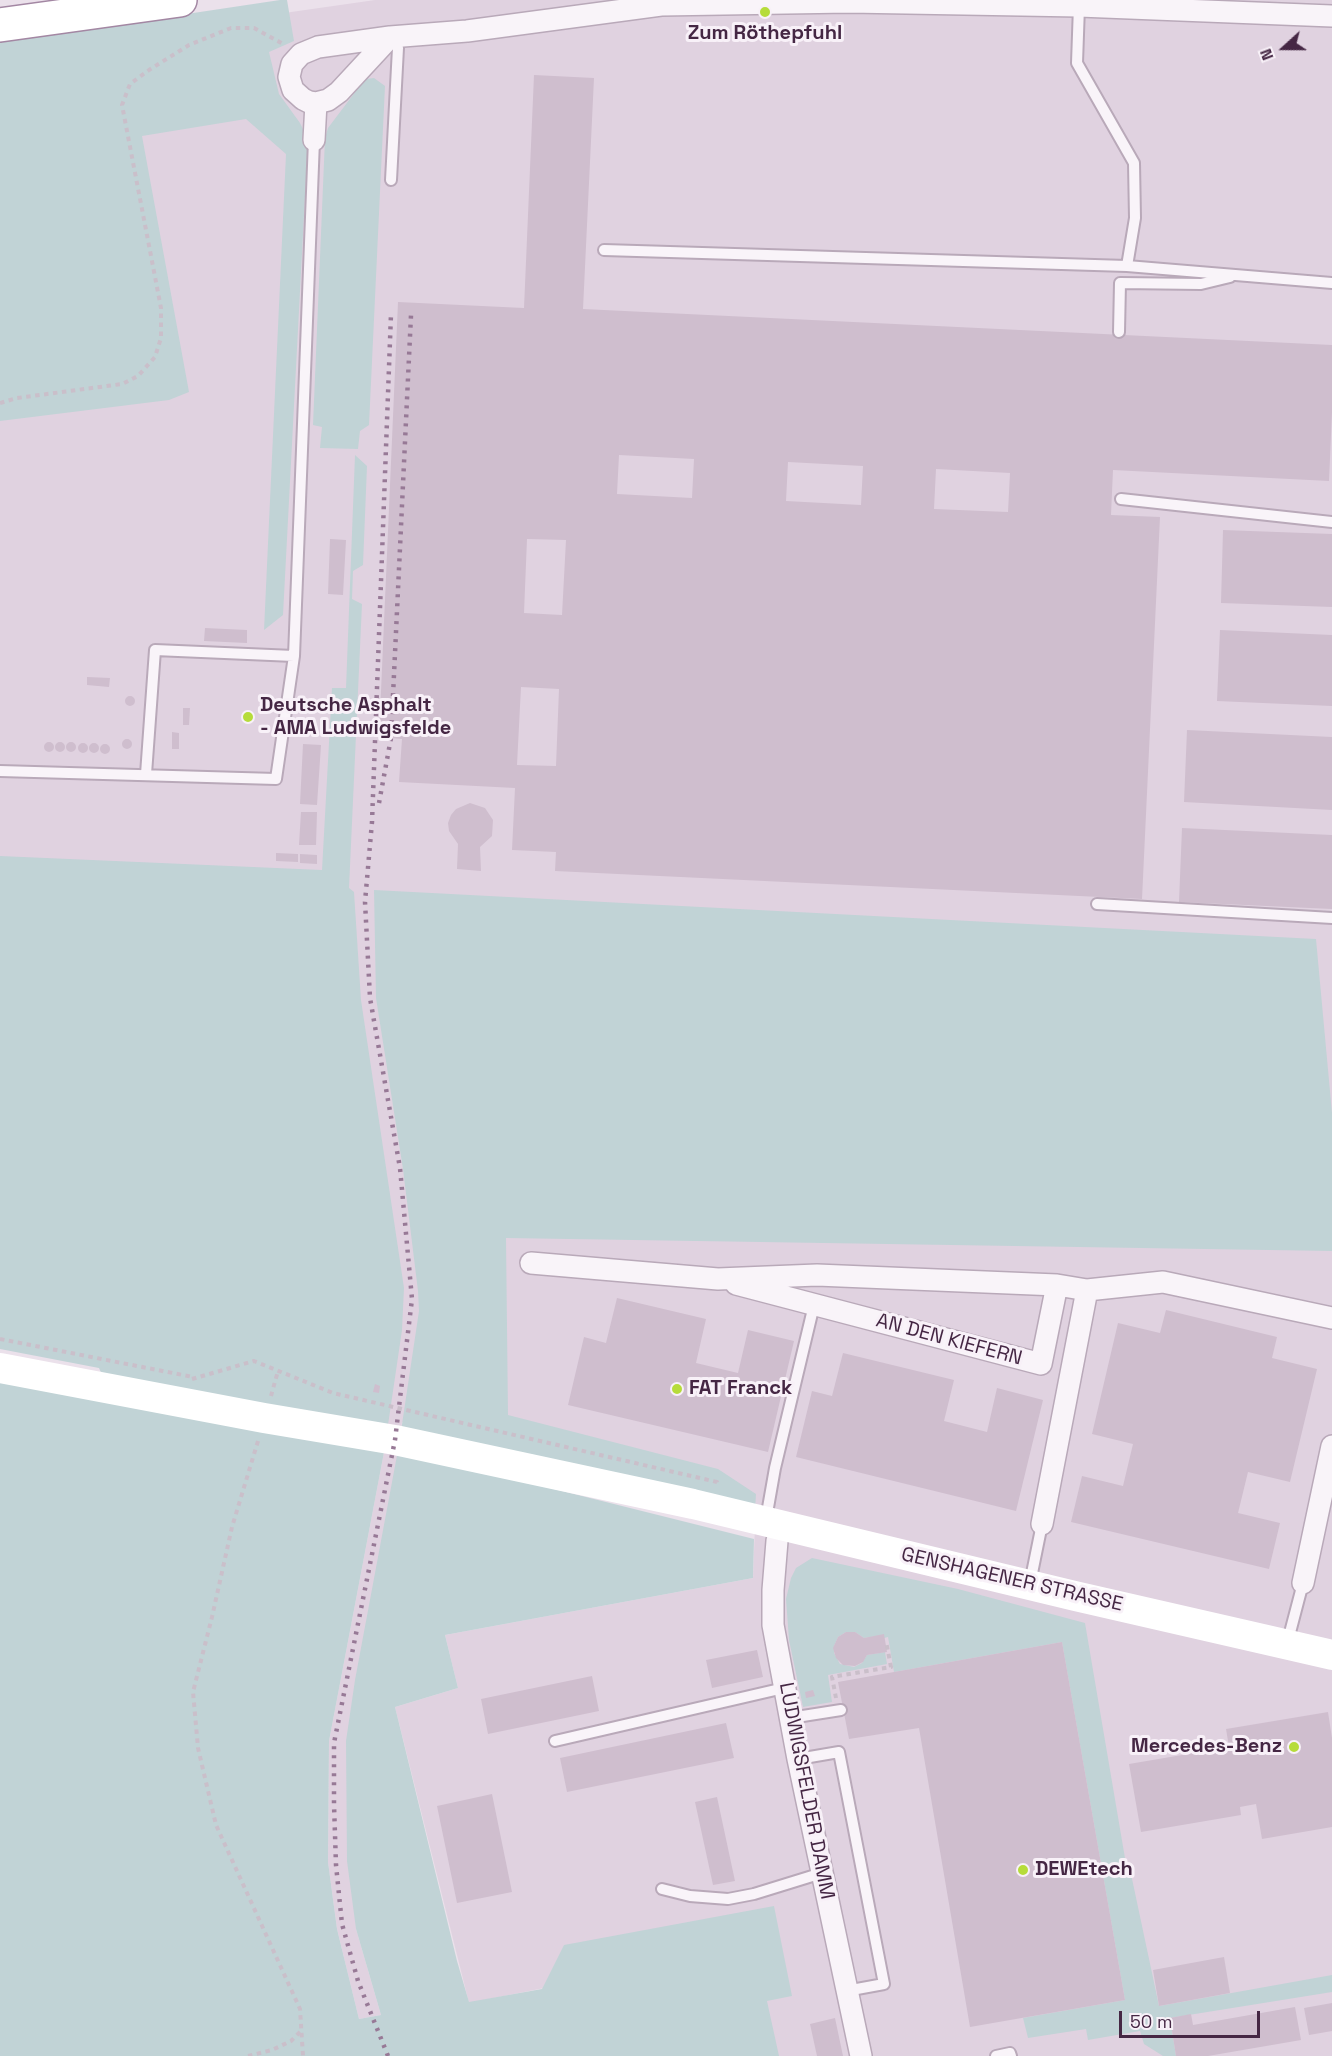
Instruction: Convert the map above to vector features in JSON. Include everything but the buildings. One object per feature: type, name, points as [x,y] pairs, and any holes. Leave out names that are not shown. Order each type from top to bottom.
[{"type":"highway","points":[[0,25],[180,0]]},
{"type":"main road","name":"GENSHAGENER STRASSE","points":[[0,1368],[264,1418],[395,1440],[722,1510],[1332,1655]]},
{"type":"street","points":[[390,37],[333,97],[316,103],[303,99],[293,90],[290,84],[290,70],[296,58],[318,47],[390,37],[467,31],[661,5],[849,2],[1079,6],[1332,16]]},
{"type":"street","points":[[334,45],[345,47],[354,54],[357,65],[350,80]]},
{"type":"street","points":[[314,140],[316,103]]},
{"type":"street","name":"AN DEN KIEFERN","points":[[531,1263],[718,1279],[817,1275],[1057,1285],[1087,1290],[1163,1282],[1332,1318]]},
{"type":"street","points":[[814,1305],[817,1275]]},
{"type":"street","name":"AN DEN KIEFERN","points":[[718,1279],[1041,1364],[1057,1285]]},
{"type":"street","points":[[1042,1524],[1087,1290]]},
{"type":"street","points":[[1303,1583],[1332,1446]]},
{"type":"street","name":"LUDWIGSFELDER DAMM","points":[[773,1523],[773,1625],[798,1759],[861,2056]]},
{"type":"lane","points":[[1079,6],[1077,63],[1134,163],[1135,218],[1127,266]]},
{"type":"lane","points":[[390,37],[398,48],[391,180]]},
{"type":"lane","points":[[0,771],[276,779],[294,656],[314,140]]},
{"type":"lane","points":[[604,250],[1127,266],[1332,283]]},
{"type":"lane","points":[[1119,332],[1120,283],[1201,284],[1239,275]]},
{"type":"lane","points":[[1121,500],[1332,522]]},
{"type":"lane","points":[[146,774],[154,650],[294,656]]},
{"type":"lane","points":[[1097,904],[1332,918]]},
{"type":"lane","points":[[773,1523],[776,1468],[814,1305]]},
{"type":"lane","points":[[1030,1584],[1042,1524]]},
{"type":"lane","points":[[1287,1645],[1303,1583]]},
{"type":"lane","points":[[555,1741],[784,1688]]},
{"type":"lane","points":[[790,1719],[839,1710]]},
{"type":"lane","points":[[798,1759],[839,1752],[884,1984],[846,1991]]},
{"type":"lane","points":[[662,1889],[690,1896],[728,1899],[754,1894],[822,1873]]},
{"type":"lane","points":[[996,2056],[1010,2053],[1011,2056]]},
{"type":"path","points":[[0,403],[17,398],[122,384],[138,375],[155,357],[161,338],[161,308],[122,105],[130,84],[189,45],[231,28],[254,28],[301,54]]},
{"type":"path","points":[[0,1339],[198,1378],[254,1361],[333,1393],[717,1482],[723,1498],[722,1510]]},
{"type":"path","points":[[278,1371],[232,1527],[193,1692],[198,1748],[216,1825],[300,2009],[303,2056]]},
{"type":"path","points":[[839,1710],[832,1677],[891,1667],[886,1641]]},
{"type":"path","points":[[248,2056],[272,2050],[291,2041],[300,2031]]},
{"type":"shaded area","points":[[287,0],[294,41],[269,52],[279,94],[300,123],[308,139],[283,615],[264,630],[286,154],[246,119],[142,136],[189,392],[169,400],[0,421],[0,42]]},
{"type":"shaded area","points":[[375,0],[1332,0],[1332,1646],[402,1422],[356,1929],[381,2015],[359,2019],[337,1929],[328,1862],[329,1741],[385,1447],[0,1325],[0,378],[61,45]]},
{"type":"shaded area","points":[[374,78],[385,86],[369,425],[360,431],[358,449],[320,448],[322,427],[313,425],[325,138],[328,128],[365,79]]},
{"type":"shaded area","points":[[355,455],[367,466],[363,565],[353,571],[352,599],[362,604],[349,888],[354,892],[361,1000],[404,1288],[402,1330],[388,1425],[103,1377],[99,1368],[0,1349],[0,856],[322,870],[332,688],[346,688]]},
{"type":"shaded area","points":[[374,890],[1316,939],[1332,1113],[1332,1251],[506,1238],[508,1415],[718,1469],[756,1494],[755,1511],[401,1431],[419,1311],[403,1169],[376,998]]},
{"type":"shaded area","points":[[0,1381],[385,1447],[329,1741],[328,1862],[337,1929],[359,2019],[381,2015],[356,1929],[347,1861],[346,1741],[355,1680],[398,1450],[754,1539],[753,1578],[445,1635],[458,1688],[395,1707],[469,2002],[542,1989],[564,1945],[774,1906],[792,1996],[767,2001],[779,2056],[0,2056]]},
{"type":"shaded area","points":[[755,1525],[1332,1663],[1332,2056],[591,2056],[574,1982],[469,2003],[395,1707],[458,1688],[445,1635],[753,1578]]},
{"type":"shaded area","points":[[812,1558],[958,1589],[1085,1623],[1126,1864],[1131,1874],[1159,2006],[1332,1975],[1332,1992],[1170,2018],[1176,2056],[1163,2056],[1144,2044],[1140,2031],[1088,2040],[1086,2029],[1028,2038],[1023,2018],[1125,2000],[1062,1642],[894,1672],[888,1637],[884,1638],[884,1635],[864,1638],[855,1632],[846,1632],[838,1637],[834,1646],[834,1653],[840,1664],[854,1667],[862,1663],[867,1655],[885,1652],[887,1664],[828,1675],[832,1702],[803,1707],[789,1640],[786,1599],[796,1568]]},
{"type":"railway","points":[[388,2056],[358,1981],[342,1924],[336,1865],[334,1743],[395,1440],[412,1299],[400,1168],[370,998],[365,902],[372,822],[391,314]]},
{"type":"railway","points":[[379,803],[391,738],[411,315]]},
{"type":"place","name":"Zum Röthepfuhl","points":[[765,12]]},
{"type":"place","name":"Deutsche Asphalt - AMA Ludwigsfelde","points":[[248,717]]},
{"type":"place","name":"FAT Franck","points":[[677,1389]]},
{"type":"place","name":"Mercedes-Benz","points":[[1294,1747]]},
{"type":"place","name":"DEWEtech","points":[[1023,1870]]}]
